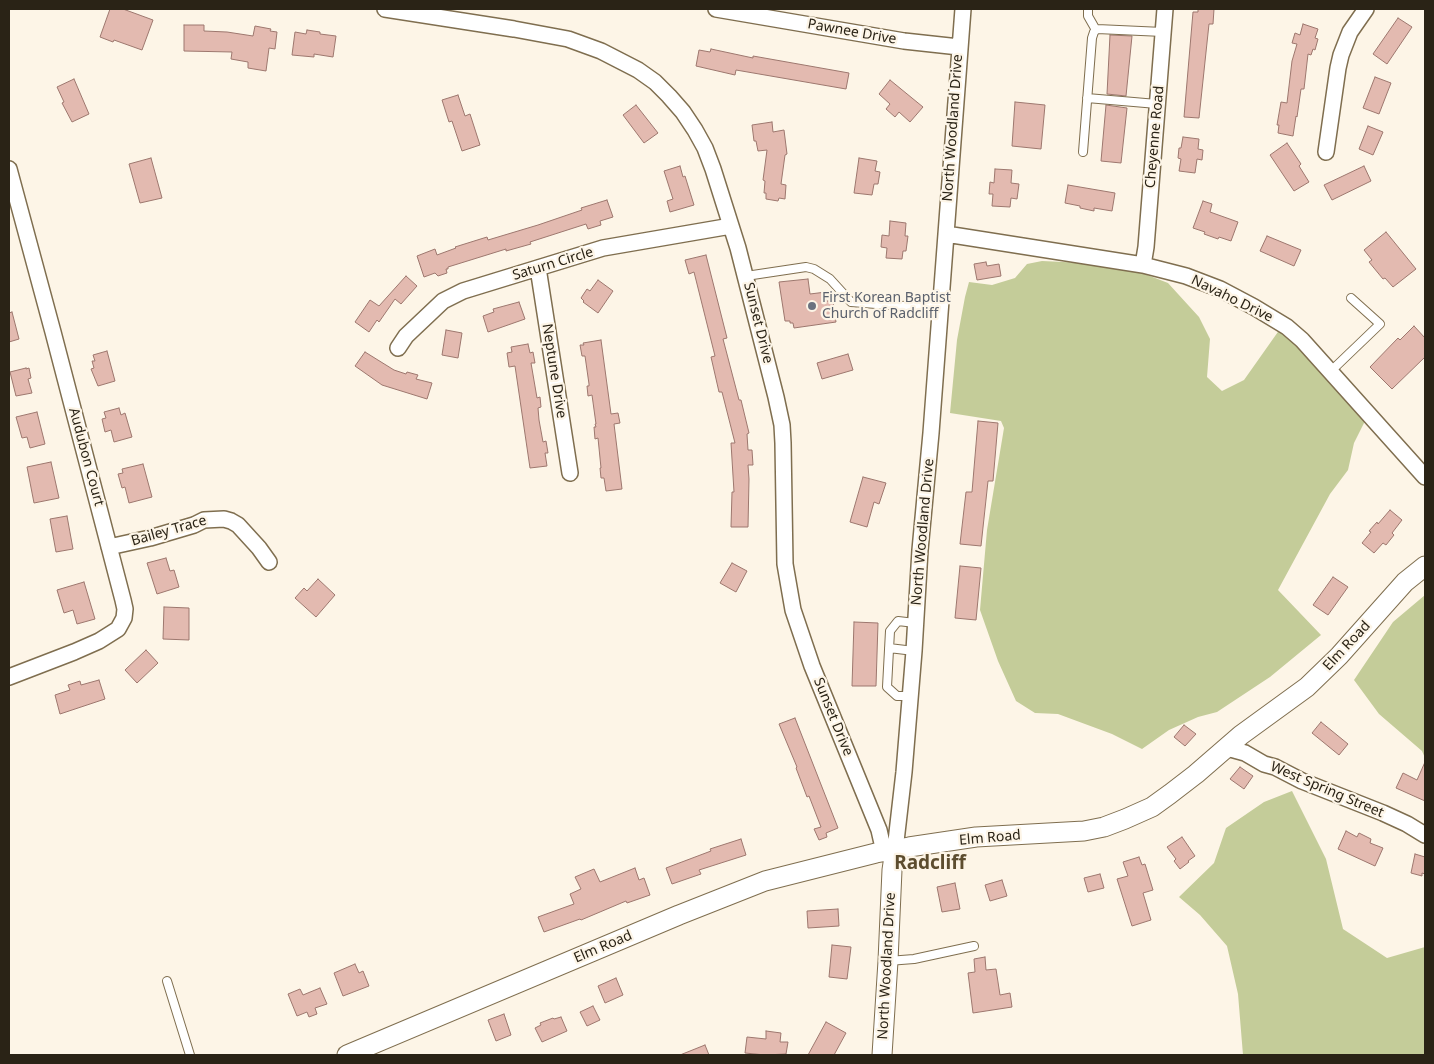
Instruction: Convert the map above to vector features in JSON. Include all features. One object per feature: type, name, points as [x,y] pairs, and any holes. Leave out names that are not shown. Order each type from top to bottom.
[{"type":"street","name":"Sunset Drive","points":[[385,9],[568,39],[601,51],[638,70],[655,82],[683,112],[695,130],[705,148],[713,169],[746,276],[782,425],[785,564],[793,610],[812,666],[879,830],[890,851]]},
{"type":"street","name":"Pawnee Drive","points":[[716,9],[904,41],[959,47]]},
{"type":"street","name":"North Woodland Drive","points":[[882,1055],[892,870],[890,851],[904,772],[963,9]]},
{"type":"street","name":"Cheyenne Road","points":[[1143,265],[1165,9]]},
{"type":"street","points":[[1326,152],[1341,55],[1350,32],[1366,9]]},
{"type":"street","name":"Audubon Court","points":[[9,169],[16,222],[53,332],[110,547],[124,609],[124,618],[118,629],[99,641],[9,677]]},
{"type":"street","name":"Saturn Circle","points":[[398,348],[406,336],[443,301],[474,287],[603,248],[731,226]]},
{"type":"street","name":"Navaho Drive","points":[[946,234],[1168,270],[1203,282],[1254,307],[1287,327],[1302,340],[1331,370],[1425,477]]},
{"type":"street","name":"Neptune Drive","points":[[538,268],[570,473]]},
{"type":"street","name":"Bailey Trace","points":[[110,547],[150,538],[194,525],[204,520],[224,519],[238,525],[269,562]]},
{"type":"street","name":"Elm Road","points":[[347,1055],[679,915],[765,881],[890,851],[976,837],[1084,831],[1104,827],[1152,807],[1196,774],[1241,735],[1307,687],[1339,656],[1405,582],[1425,566]]},
{"type":"street","name":"West Spring Street","points":[[1227,748],[1245,753],[1302,781],[1383,813],[1425,835]]},
{"type":"lane","points":[[1088,9],[1088,16],[1096,30]]},
{"type":"lane","points":[[1096,30],[1163,32]]},
{"type":"lane","points":[[1083,152],[1092,38],[1096,30]]},
{"type":"lane","points":[[1087,98],[1157,104]]},
{"type":"lane","points":[[746,276],[806,267],[814,269],[830,279],[851,302],[940,307]]},
{"type":"lane","points":[[1331,370],[1380,324],[1351,298]]},
{"type":"lane","points":[[910,696],[897,696],[887,687],[890,632],[898,621],[916,623]]},
{"type":"lane","points":[[889,648],[914,651]]},
{"type":"lane","points":[[888,961],[914,959],[974,946]]},
{"type":"lane","points":[[167,981],[190,1055]]},
{"type":"green space","points":[[1042,261],[1085,263],[1137,271],[1168,283],[1199,317],[1210,339],[1207,377],[1222,391],[1244,380],[1280,329],[1366,419],[1354,443],[1348,470],[1330,494],[1278,590],[1321,635],[1270,677],[1217,712],[1198,717],[1169,730],[1142,749],[1112,734],[1058,714],[1035,713],[1016,701],[998,661],[980,610],[987,530],[1004,428],[1001,421],[950,413],[957,340],[969,282],[992,285],[1015,278],[1027,264]]},
{"type":"green space","points":[[1425,595],[1425,758],[1422,751],[1379,714],[1354,680],[1393,622]]},
{"type":"green space","points":[[1292,791],[1326,859],[1343,929],[1387,958],[1425,947],[1425,1055],[1243,1055],[1238,994],[1227,946],[1200,915],[1179,897],[1214,863],[1226,828],[1264,802]]},
{"type":"building","points":[[110,9],[123,9],[153,20],[142,50],[100,37]]},
{"type":"building","points":[[1198,9],[1214,9],[1213,24],[1209,24],[1199,118],[1184,117],[1193,12],[1198,12]]},
{"type":"building","points":[[1398,18],[1412,27],[1387,64],[1373,54]]},
{"type":"building","points":[[1303,24],[1318,29],[1315,38],[1318,39],[1315,50],[1313,49],[1311,55],[1308,54],[1304,89],[1301,89],[1293,136],[1278,133],[1279,125],[1277,125],[1281,102],[1287,103],[1292,61],[1297,44],[1292,43],[1295,33],[1300,35]]},
{"type":"building","points":[[184,25],[204,25],[204,31],[253,36],[255,26],[271,29],[270,31],[277,32],[275,49],[269,48],[266,71],[248,68],[248,62],[231,59],[232,52],[184,51]]},
{"type":"building","points":[[307,30],[336,36],[333,57],[314,54],[314,57],[292,55],[295,32],[306,34]]},
{"type":"building","points":[[1110,35],[1132,36],[1126,96],[1107,94]]},
{"type":"building","points":[[711,49],[753,58],[753,56],[849,73],[846,89],[736,70],[735,75],[696,66],[699,50],[710,52]]},
{"type":"building","points":[[1375,77],[1391,83],[1379,114],[1363,108]]},
{"type":"building","points":[[74,79],[89,114],[72,122],[62,103],[64,102],[57,87]]},
{"type":"building","points":[[890,80],[923,107],[910,122],[899,112],[895,117],[886,109],[890,104],[879,94]]},
{"type":"building","points":[[458,95],[465,116],[470,114],[480,145],[462,151],[452,121],[449,122],[442,100]]},
{"type":"building","points":[[1015,102],[1045,105],[1041,149],[1012,146]]},
{"type":"building","points":[[636,105],[658,133],[644,143],[623,115]]},
{"type":"building","points":[[1106,105],[1127,108],[1121,163],[1101,161]]},
{"type":"building","points":[[772,122],[773,132],[784,130],[787,154],[785,155],[781,184],[786,185],[785,199],[779,198],[778,201],[766,199],[766,193],[764,193],[765,181],[763,180],[767,150],[758,151],[756,141],[754,141],[752,125]]},
{"type":"building","points":[[1368,126],[1383,132],[1373,155],[1359,149]]},
{"type":"building","points":[[1183,137],[1199,139],[1198,149],[1203,150],[1202,160],[1197,159],[1195,173],[1179,171],[1181,159],[1178,158],[1179,148],[1181,148]]},
{"type":"building","points":[[1287,143],[1301,164],[1299,166],[1309,182],[1294,191],[1270,155]]},
{"type":"building","points":[[151,158],[162,198],[140,203],[129,164]]},
{"type":"building","points":[[859,158],[877,161],[875,171],[880,172],[878,184],[874,184],[872,195],[854,193]]},
{"type":"building","points":[[680,166],[694,205],[670,212],[667,201],[673,199],[664,171]]},
{"type":"building","points":[[1364,166],[1371,181],[1332,200],[1324,185]]},
{"type":"building","points":[[995,169],[1012,170],[1011,183],[1019,184],[1017,199],[1011,198],[1010,207],[992,206],[993,194],[989,194],[990,182],[994,183]]},
{"type":"building","points":[[1068,185],[1115,193],[1112,211],[1094,208],[1094,211],[1065,203]]},
{"type":"building","points":[[607,200],[613,217],[600,221],[601,225],[588,229],[586,224],[530,242],[531,244],[506,251],[506,249],[448,267],[446,269],[447,273],[438,276],[435,273],[424,277],[417,256],[435,249],[437,255],[487,237],[488,240],[538,225]]},
{"type":"building","points":[[1203,201],[1212,204],[1210,212],[1238,222],[1231,241],[1219,237],[1218,239],[1193,228]]},
{"type":"building","points":[[890,221],[906,223],[905,236],[908,236],[906,251],[903,251],[902,259],[886,258],[887,248],[881,247],[882,235],[889,236]]},
{"type":"building","points":[[1386,232],[1416,269],[1393,287],[1385,278],[1383,279],[1369,262],[1372,260],[1364,250]]},
{"type":"building","points":[[1267,236],[1301,250],[1294,266],[1260,251]]},
{"type":"building","points":[[706,255],[727,338],[723,339],[749,433],[747,434],[748,450],[752,450],[753,465],[748,465],[748,527],[731,527],[732,492],[734,492],[731,443],[735,443],[722,392],[719,392],[711,357],[715,356],[694,272],[689,274],[685,260]]},
{"type":"building","points":[[986,262],[987,266],[999,264],[1001,276],[977,280],[974,264]]},
{"type":"building","points":[[406,276],[417,286],[401,304],[395,299],[379,322],[377,320],[369,332],[355,322],[370,300],[379,306]]},
{"type":"building","name":"First Korean Baptist Church of Radcliff","points":[[808,279],[810,294],[826,292],[826,301],[833,301],[836,322],[794,328],[793,323],[785,321],[779,282]]},
{"type":"building","points":[[598,280],[613,291],[598,313],[583,302],[581,298],[587,289],[590,291]]},
{"type":"building","points":[[519,302],[525,319],[488,332],[483,316],[494,312],[493,309]]},
{"type":"building","points":[[12,312],[19,339],[9,342],[9,313]]},
{"type":"building","points":[[1414,326],[1425,338],[1425,357],[1392,389],[1370,367],[1398,338],[1400,340]]},
{"type":"building","points":[[446,330],[462,333],[458,358],[442,355]]},
{"type":"building","points":[[601,340],[611,414],[618,413],[620,423],[614,424],[622,489],[606,491],[604,478],[601,478],[598,438],[595,439],[594,427],[596,427],[596,424],[592,395],[588,396],[587,386],[589,384],[585,356],[582,356],[580,345]]},
{"type":"building","points":[[528,344],[530,353],[533,352],[535,363],[531,363],[537,398],[540,397],[541,407],[538,408],[539,420],[543,442],[546,441],[548,453],[545,453],[547,466],[530,468],[515,366],[509,367],[507,353],[512,352],[511,347]]},
{"type":"building","points":[[107,351],[115,381],[98,386],[91,369],[94,368],[92,361],[95,361],[93,355]]},
{"type":"building","points":[[365,352],[394,370],[418,375],[416,379],[432,383],[427,399],[382,385],[355,366]]},
{"type":"building","points":[[848,354],[853,370],[822,379],[817,363]]},
{"type":"building","points":[[29,368],[31,378],[28,379],[32,393],[16,396],[10,372]]},
{"type":"building","points":[[119,408],[121,415],[125,413],[132,437],[114,442],[111,430],[105,432],[102,419],[106,418],[104,412]]},
{"type":"building","points":[[37,412],[45,444],[30,448],[27,437],[22,438],[16,417]]},
{"type":"building","points":[[978,421],[998,423],[993,481],[988,481],[981,546],[960,544],[966,492],[972,492]]},
{"type":"building","points":[[51,462],[59,498],[34,503],[27,467]]},
{"type":"building","points":[[143,464],[152,497],[129,503],[125,487],[122,488],[118,474],[123,473],[122,469]]},
{"type":"building","points":[[863,477],[886,483],[879,504],[874,502],[867,527],[850,522]]},
{"type":"building","points":[[1390,510],[1402,520],[1386,545],[1383,543],[1374,553],[1362,543],[1371,532],[1369,531]]},
{"type":"building","points":[[67,516],[73,549],[56,552],[50,519]]},
{"type":"building","points":[[166,558],[170,571],[174,570],[179,587],[157,594],[147,563]]},
{"type":"building","points":[[732,563],[747,571],[736,592],[720,583]]},
{"type":"building","points":[[960,566],[981,568],[976,620],[955,618]]},
{"type":"building","points":[[1333,577],[1348,587],[1328,615],[1313,605]]},
{"type":"building","points":[[318,579],[335,595],[316,617],[295,598],[304,588],[307,591]]},
{"type":"building","points":[[84,582],[95,619],[77,624],[73,610],[64,613],[57,590]]},
{"type":"building","points":[[164,607],[189,608],[189,640],[163,639]]},
{"type":"building","points":[[854,622],[878,623],[876,686],[852,686]]},
{"type":"building","points":[[146,650],[158,663],[137,683],[125,670]]},
{"type":"building","points":[[99,680],[105,699],[60,714],[55,695],[70,690],[68,685],[80,681],[81,685]]},
{"type":"building","points":[[795,718],[838,828],[826,833],[827,837],[819,840],[814,829],[821,827],[809,796],[807,797],[779,724]]},
{"type":"building","points":[[1321,722],[1348,744],[1339,755],[1312,733]]},
{"type":"building","points":[[1184,725],[1196,734],[1185,746],[1174,737]]},
{"type":"building","points":[[1425,762],[1425,801],[1396,788],[1403,773],[1417,780]]},
{"type":"building","points":[[1240,767],[1253,776],[1244,789],[1230,779]]},
{"type":"building","points":[[1346,831],[1357,837],[1359,833],[1371,839],[1370,843],[1383,848],[1375,866],[1338,849]]},
{"type":"building","points":[[1182,837],[1195,856],[1180,869],[1174,861],[1176,859],[1167,847]]},
{"type":"building","points":[[741,839],[746,855],[699,870],[701,874],[672,884],[666,868],[711,851],[710,849]]},
{"type":"building","points":[[1415,854],[1425,857],[1425,874],[1422,873],[1422,876],[1411,873]]},
{"type":"building","points":[[1139,857],[1142,865],[1145,864],[1153,890],[1143,893],[1151,920],[1132,926],[1117,879],[1128,876],[1123,862]]},
{"type":"building","points":[[635,868],[639,880],[644,878],[650,895],[627,903],[626,901],[581,920],[544,932],[538,917],[574,904],[570,894],[581,889],[575,877],[594,869],[600,882]]},
{"type":"building","points":[[1100,874],[1104,888],[1088,892],[1084,878]]},
{"type":"building","points":[[1002,880],[1007,896],[990,901],[985,885]]},
{"type":"building","points":[[955,883],[960,909],[942,912],[937,887]]},
{"type":"building","points":[[838,909],[839,926],[808,928],[807,911]]},
{"type":"building","points":[[832,945],[851,947],[847,979],[829,977]]},
{"type":"building","points":[[985,957],[986,970],[996,969],[1000,995],[1010,993],[1012,1007],[973,1013],[968,973],[975,972],[974,959]]},
{"type":"building","points":[[355,964],[359,973],[363,971],[369,986],[343,996],[334,973]]},
{"type":"building","points":[[616,978],[623,995],[605,1003],[598,986]]},
{"type":"building","points":[[320,988],[327,1004],[315,1008],[317,1014],[309,1017],[307,1012],[297,1016],[288,994],[300,989],[303,995]]},
{"type":"building","points":[[593,1006],[600,1020],[587,1026],[580,1012]]},
{"type":"building","points":[[504,1014],[511,1035],[496,1041],[488,1020]]},
{"type":"building","points":[[561,1017],[567,1031],[542,1042],[535,1028],[541,1025],[540,1023]]},
{"type":"building","points":[[826,1022],[846,1033],[834,1055],[808,1055]]},
{"type":"building","points":[[766,1031],[781,1033],[780,1042],[788,1042],[786,1054],[765,1055],[745,1053],[747,1037],[766,1039]]},
{"type":"building","points":[[705,1045],[709,1055],[680,1055]]},
{"type":"place","name":"First Korean Baptist Church of Radcliff","points":[[812,306]]},
{"type":"district","name":"Radcliff","points":[[930,864]]}]
